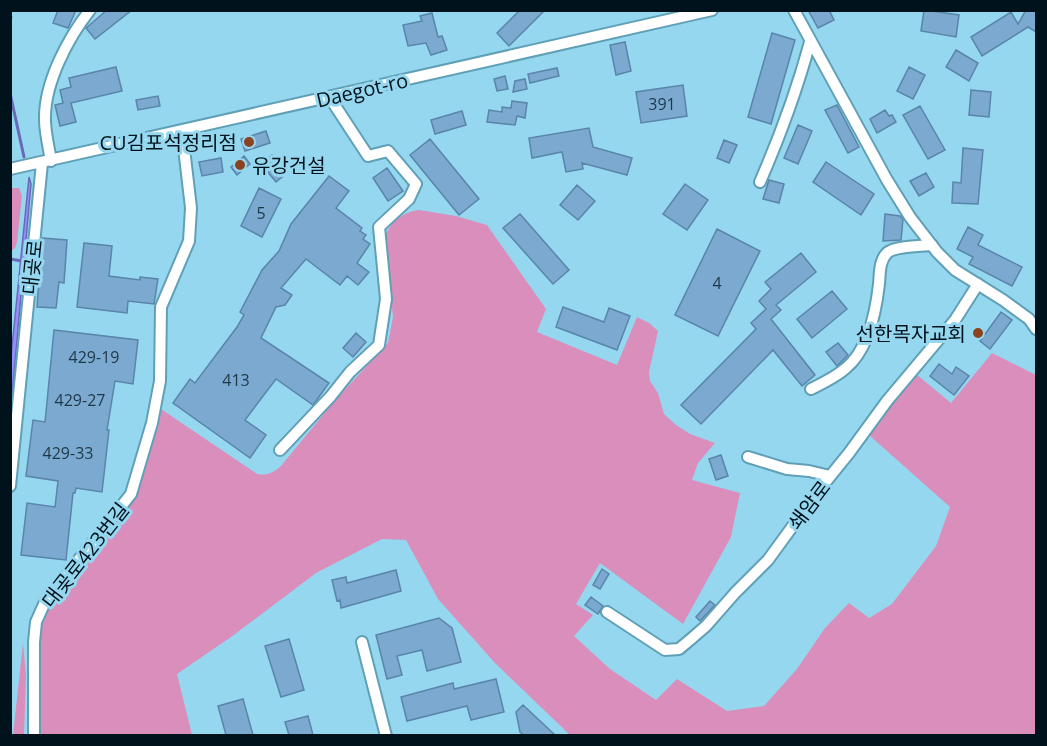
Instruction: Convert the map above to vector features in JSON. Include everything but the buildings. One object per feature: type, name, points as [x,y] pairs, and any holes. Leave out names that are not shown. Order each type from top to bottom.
[{"type":"street","name":"대곶로","points":[[10,486],[12,441],[46,162],[45,102],[57,66],[70,39],[90,10]]},
{"type":"street","name":"Daegot-ro","points":[[10,169],[712,10]]},
{"type":"street","points":[[794,10],[887,180],[910,217],[955,270],[1029,319],[1036,328]]},
{"type":"street","points":[[760,182],[800,81],[810,42]]},
{"type":"street","points":[[280,450],[331,396],[350,372],[379,345],[386,299],[379,226],[409,199],[416,184],[388,151],[368,156],[330,98]]},
{"type":"street","name":"대곶로423번길","points":[[34,735],[36,622],[45,602],[131,494],[152,423],[160,381],[161,307],[189,241],[191,208],[182,131]]},
{"type":"street","points":[[811,389],[847,368],[857,355],[876,315],[881,262],[886,254],[900,248],[932,245]]},
{"type":"street","name":"쇄암로","points":[[608,612],[665,650],[679,649],[706,626],[768,560],[887,401],[955,320],[978,284]]},
{"type":"street","points":[[748,457],[787,470],[809,471],[830,476]]},
{"type":"street","points":[[362,642],[386,735]]},
{"type":"shaded area","points":[[29,177],[31,184],[11,406],[11,357]]},
{"type":"shaded area","points":[[10,188],[19,188],[22,196],[17,242],[11,251]]},
{"type":"shaded area","points":[[419,210],[456,216],[487,225],[546,309],[537,332],[617,365],[637,317],[649,323],[658,331],[649,372],[650,381],[658,393],[664,414],[690,434],[715,443],[698,463],[692,480],[740,493],[731,537],[683,624],[600,563],[576,604],[593,615],[574,636],[610,669],[656,700],[677,679],[727,711],[764,706],[797,669],[825,628],[849,603],[869,618],[892,604],[936,546],[950,507],[869,435],[887,408],[916,374],[951,403],[992,353],[1036,375],[1036,735],[570,735],[495,663],[438,599],[406,540],[382,539],[316,573],[231,637],[177,674],[192,735],[34,736],[36,622],[131,494],[155,405],[257,474],[269,474],[280,467],[337,398],[388,343],[393,317],[385,238],[393,223],[408,213]]},
{"type":"shaded area","points":[[23,643],[26,675],[24,735],[13,735]]},
{"type":"waterway","points":[[10,93],[24,157]]},
{"type":"waterway","points":[[10,259],[22,261]]},
{"type":"place","name":"CU김포석정리점","points":[[249,142]]},
{"type":"place","name":"유강건설","points":[[240,165]]},
{"type":"place","name":"선한목자교회","points":[[978,333]]}]
